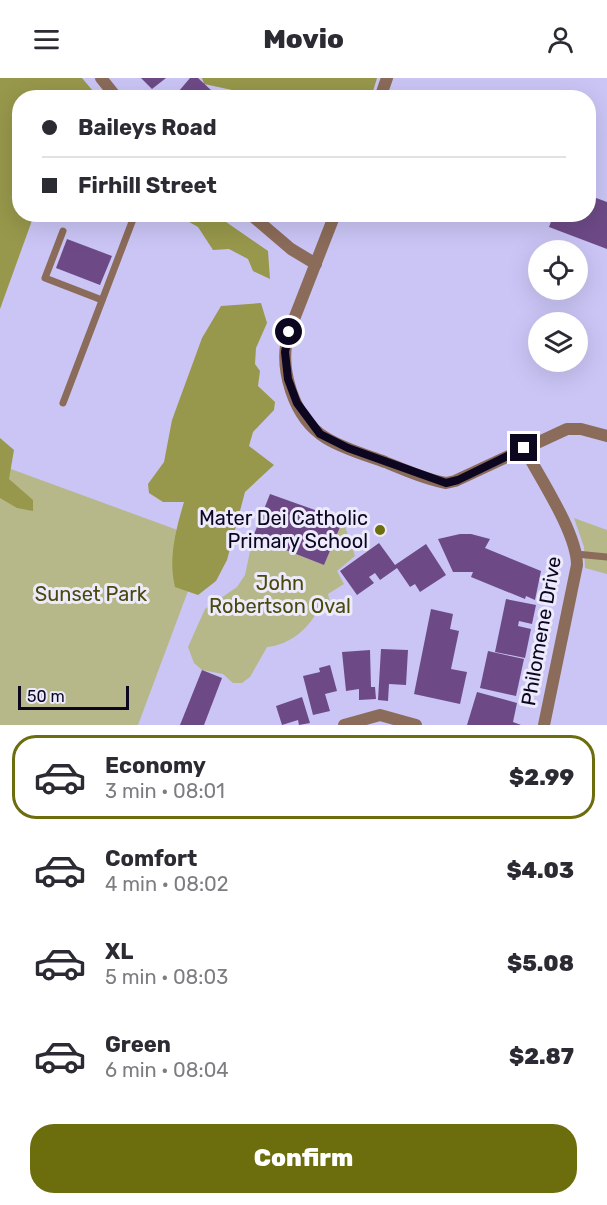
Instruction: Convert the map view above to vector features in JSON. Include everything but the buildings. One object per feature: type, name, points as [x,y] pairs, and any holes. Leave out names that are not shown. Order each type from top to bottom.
[{"type":"street","points":[[101,78],[111,90]]},
{"type":"street","points":[[259,222],[291,249],[316,264]]},
{"type":"street","points":[[332,222],[287,338],[285,363],[295,398],[320,434],[341,445],[442,482],[453,482],[524,448],[574,428],[607,436]]},
{"type":"street","name":"Philomene Drive","points":[[524,448],[572,537],[577,565],[544,725]]},
{"type":"street","points":[[344,725],[378,715],[416,725]]},
{"type":"lane","points":[[63,403],[132,222]]},
{"type":"lane","points":[[63,231],[45,278],[102,300]]},
{"type":"lane","points":[[576,554],[607,557]]},
{"type":"green space","name":"Sunset Park","points":[[0,465],[183,532],[188,591],[138,725],[0,725]]},
{"type":"green space","points":[[574,518],[607,530],[607,574],[585,568],[584,547]]},
{"type":"green space","name":"John Robertson Oval","points":[[343,520],[355,556],[337,571],[344,584],[328,594],[331,607],[317,612],[308,625],[290,640],[267,647],[250,677],[242,683],[233,683],[223,674],[202,670],[194,663],[188,647],[205,609],[237,587],[245,575],[253,537],[324,565]]},
{"type":"shaded area","points":[[0,78],[82,78],[92,90],[12,90],[12,222],[31,222],[0,309]]},
{"type":"shaded area","points":[[202,78],[377,78],[373,90],[232,90],[204,84]]},
{"type":"shaded area","points":[[189,222],[226,222],[268,251],[270,279],[253,271],[248,259],[229,249],[213,250],[198,227]]},
{"type":"shaded area","points":[[261,303],[267,323],[256,348],[255,364],[260,371],[258,386],[275,402],[274,410],[253,432],[249,446],[274,465],[245,492],[227,560],[216,581],[198,595],[175,587],[173,576],[174,544],[184,502],[163,502],[149,493],[148,484],[164,462],[172,420],[202,338],[221,306]]},
{"type":"shaded area","points":[[0,438],[14,450],[9,479],[33,500],[33,511],[17,508],[0,498]]},
{"type":"place","name":"Mater Dei Catholic Primary School","points":[[380,530]]},
{"type":"route","points":[[289,332],[285,344],[285,358],[292,393],[309,422],[328,439],[446,483],[458,480],[524,448]]}]
